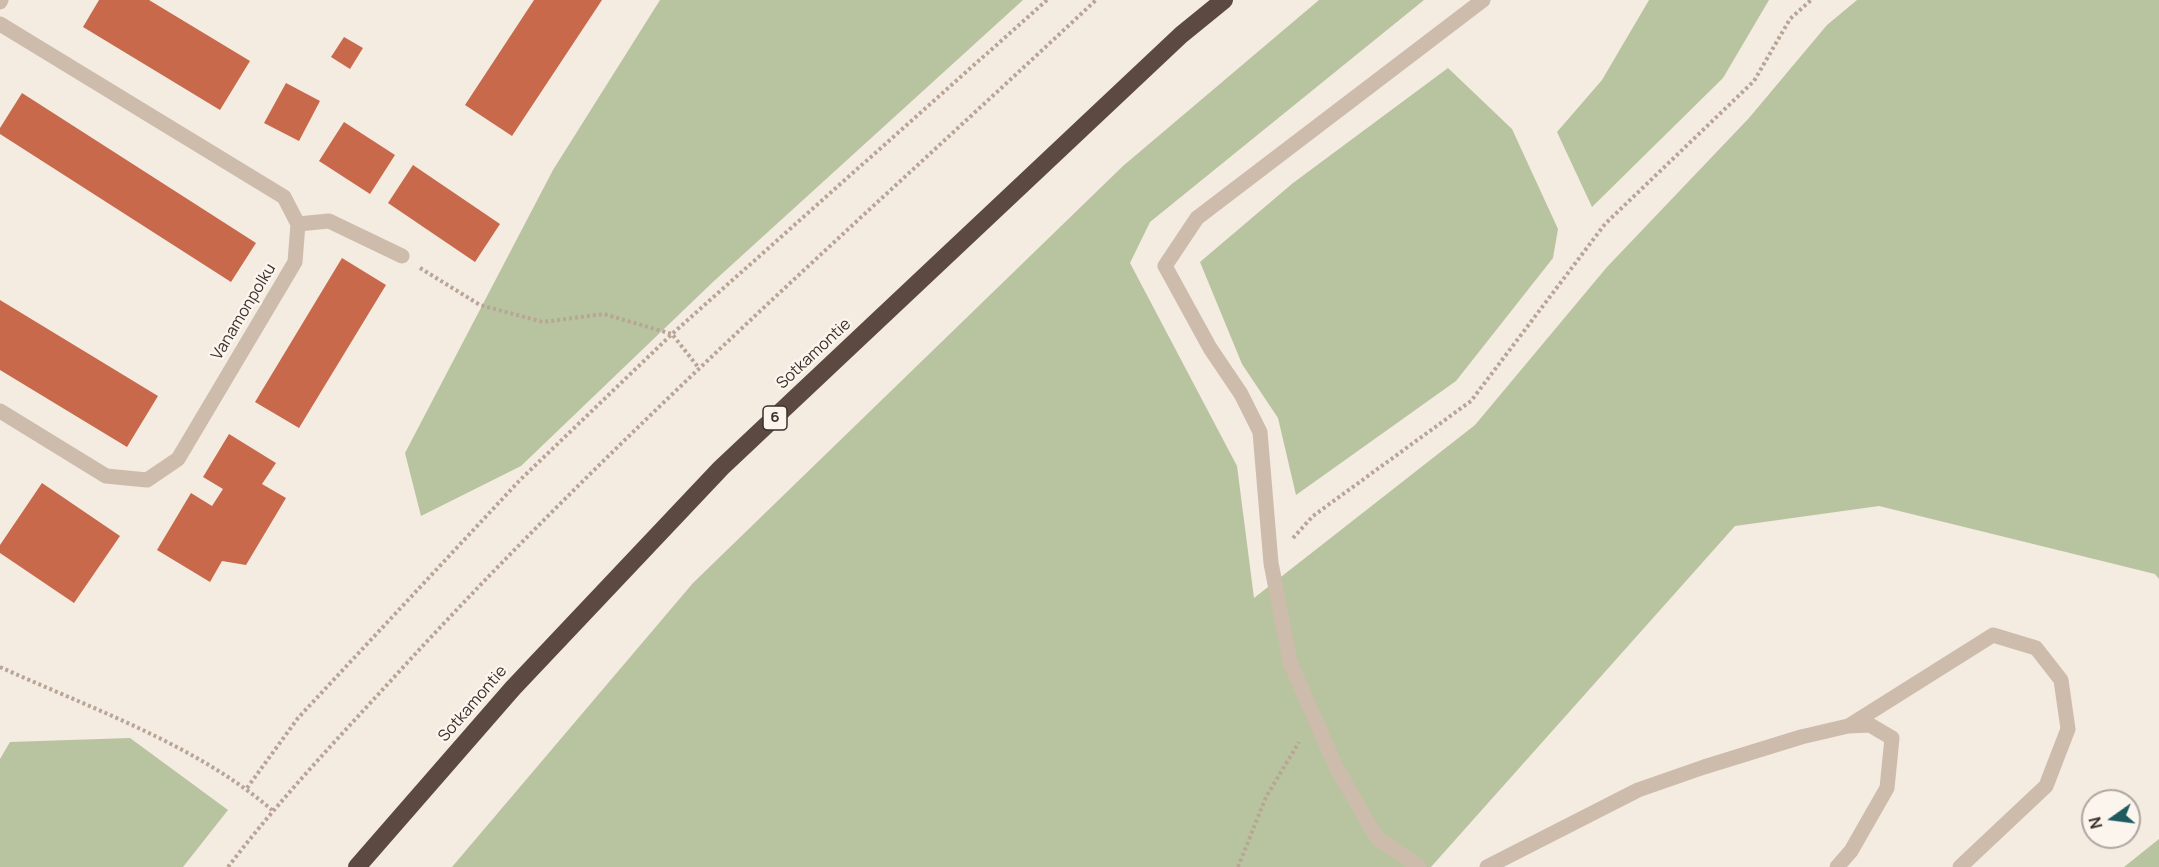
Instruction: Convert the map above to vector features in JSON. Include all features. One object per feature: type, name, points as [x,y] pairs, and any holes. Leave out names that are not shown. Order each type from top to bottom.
[{"type":"highway","name":"Sotkamontie","points":[[357,867],[513,688],[721,468],[1181,35],[1224,0]]},
{"type":"street","points":[[1419,867],[1377,838],[1336,767],[1290,662],[1271,563],[1260,432],[1241,394],[1210,348],[1165,266],[1197,218],[1483,0]]},
{"type":"street","points":[[0,24],[284,197],[298,224],[329,221],[402,256]]},
{"type":"street","name":"Vanamonpolku","points":[[0,411],[106,476],[147,480],[177,459],[295,262],[298,224]]},
{"type":"street","points":[[1848,726],[1993,635],[2036,648],[2061,680],[2067,729],[2046,786],[1960,867]]},
{"type":"street","points":[[1487,867],[1638,790],[1801,737],[1848,726],[1870,725],[1892,738],[1887,788],[1851,851],[1837,867]]},
{"type":"path","points":[[247,788],[298,718],[496,506],[672,334],[1047,0]]},
{"type":"path","points":[[228,867],[272,810],[476,588],[698,367],[1096,0]]},
{"type":"path","points":[[1271,563],[1313,516],[1471,400],[1605,224],[1754,81],[1790,19],[1811,0]]},
{"type":"path","points":[[402,256],[480,305],[543,322],[604,314],[672,334],[698,367]]},
{"type":"path","points":[[0,667],[193,755],[247,788],[272,810]]},
{"type":"path","points":[[1238,867],[1266,797],[1294,748],[1315,720]]},
{"type":"green space","points":[[660,0],[1023,0],[714,281],[521,466],[421,516],[405,453],[553,170]]},
{"type":"green space","points":[[1319,0],[1424,0],[1150,222],[1130,263],[1237,466],[1254,598],[1475,425],[1607,267],[1749,118],[1827,25],[1857,0],[2159,0],[2159,579],[2155,574],[1879,506],[1735,526],[1431,867],[452,867],[693,583],[1123,166]]},
{"type":"green space","points":[[1649,0],[1769,0],[1723,78],[1592,207],[1557,132],[1602,80]]},
{"type":"green space","points":[[1448,68],[1512,129],[1558,229],[1553,258],[1456,381],[1296,495],[1278,418],[1242,364],[1200,262],[1293,183]]},
{"type":"green space","points":[[130,738],[228,810],[183,867],[0,867],[0,759],[10,742]]},
{"type":"green space","points":[[2159,839],[2159,867],[2124,867]]},
{"type":"building","points":[[99,0],[149,0],[250,61],[220,110],[83,27]]},
{"type":"building","points":[[534,0],[602,0],[512,136],[465,105]]},
{"type":"building","points":[[344,37],[363,48],[350,69],[331,57]]},
{"type":"building","points":[[286,83],[320,101],[299,141],[264,123]]},
{"type":"building","points":[[22,93],[256,243],[231,282],[0,134],[0,128]]},
{"type":"building","points":[[344,122],[395,155],[370,194],[319,161]]},
{"type":"building","points":[[413,165],[500,224],[475,262],[388,203]]},
{"type":"building","points":[[342,258],[386,285],[299,428],[255,402]]},
{"type":"building","points":[[0,300],[158,396],[127,447],[0,370]]},
{"type":"building","points":[[229,434],[276,463],[262,484],[286,498],[246,565],[222,561],[210,582],[157,550],[191,493],[212,506],[223,489],[203,477]]},
{"type":"building","points":[[42,483],[120,536],[74,603],[0,553],[0,545]]}]
